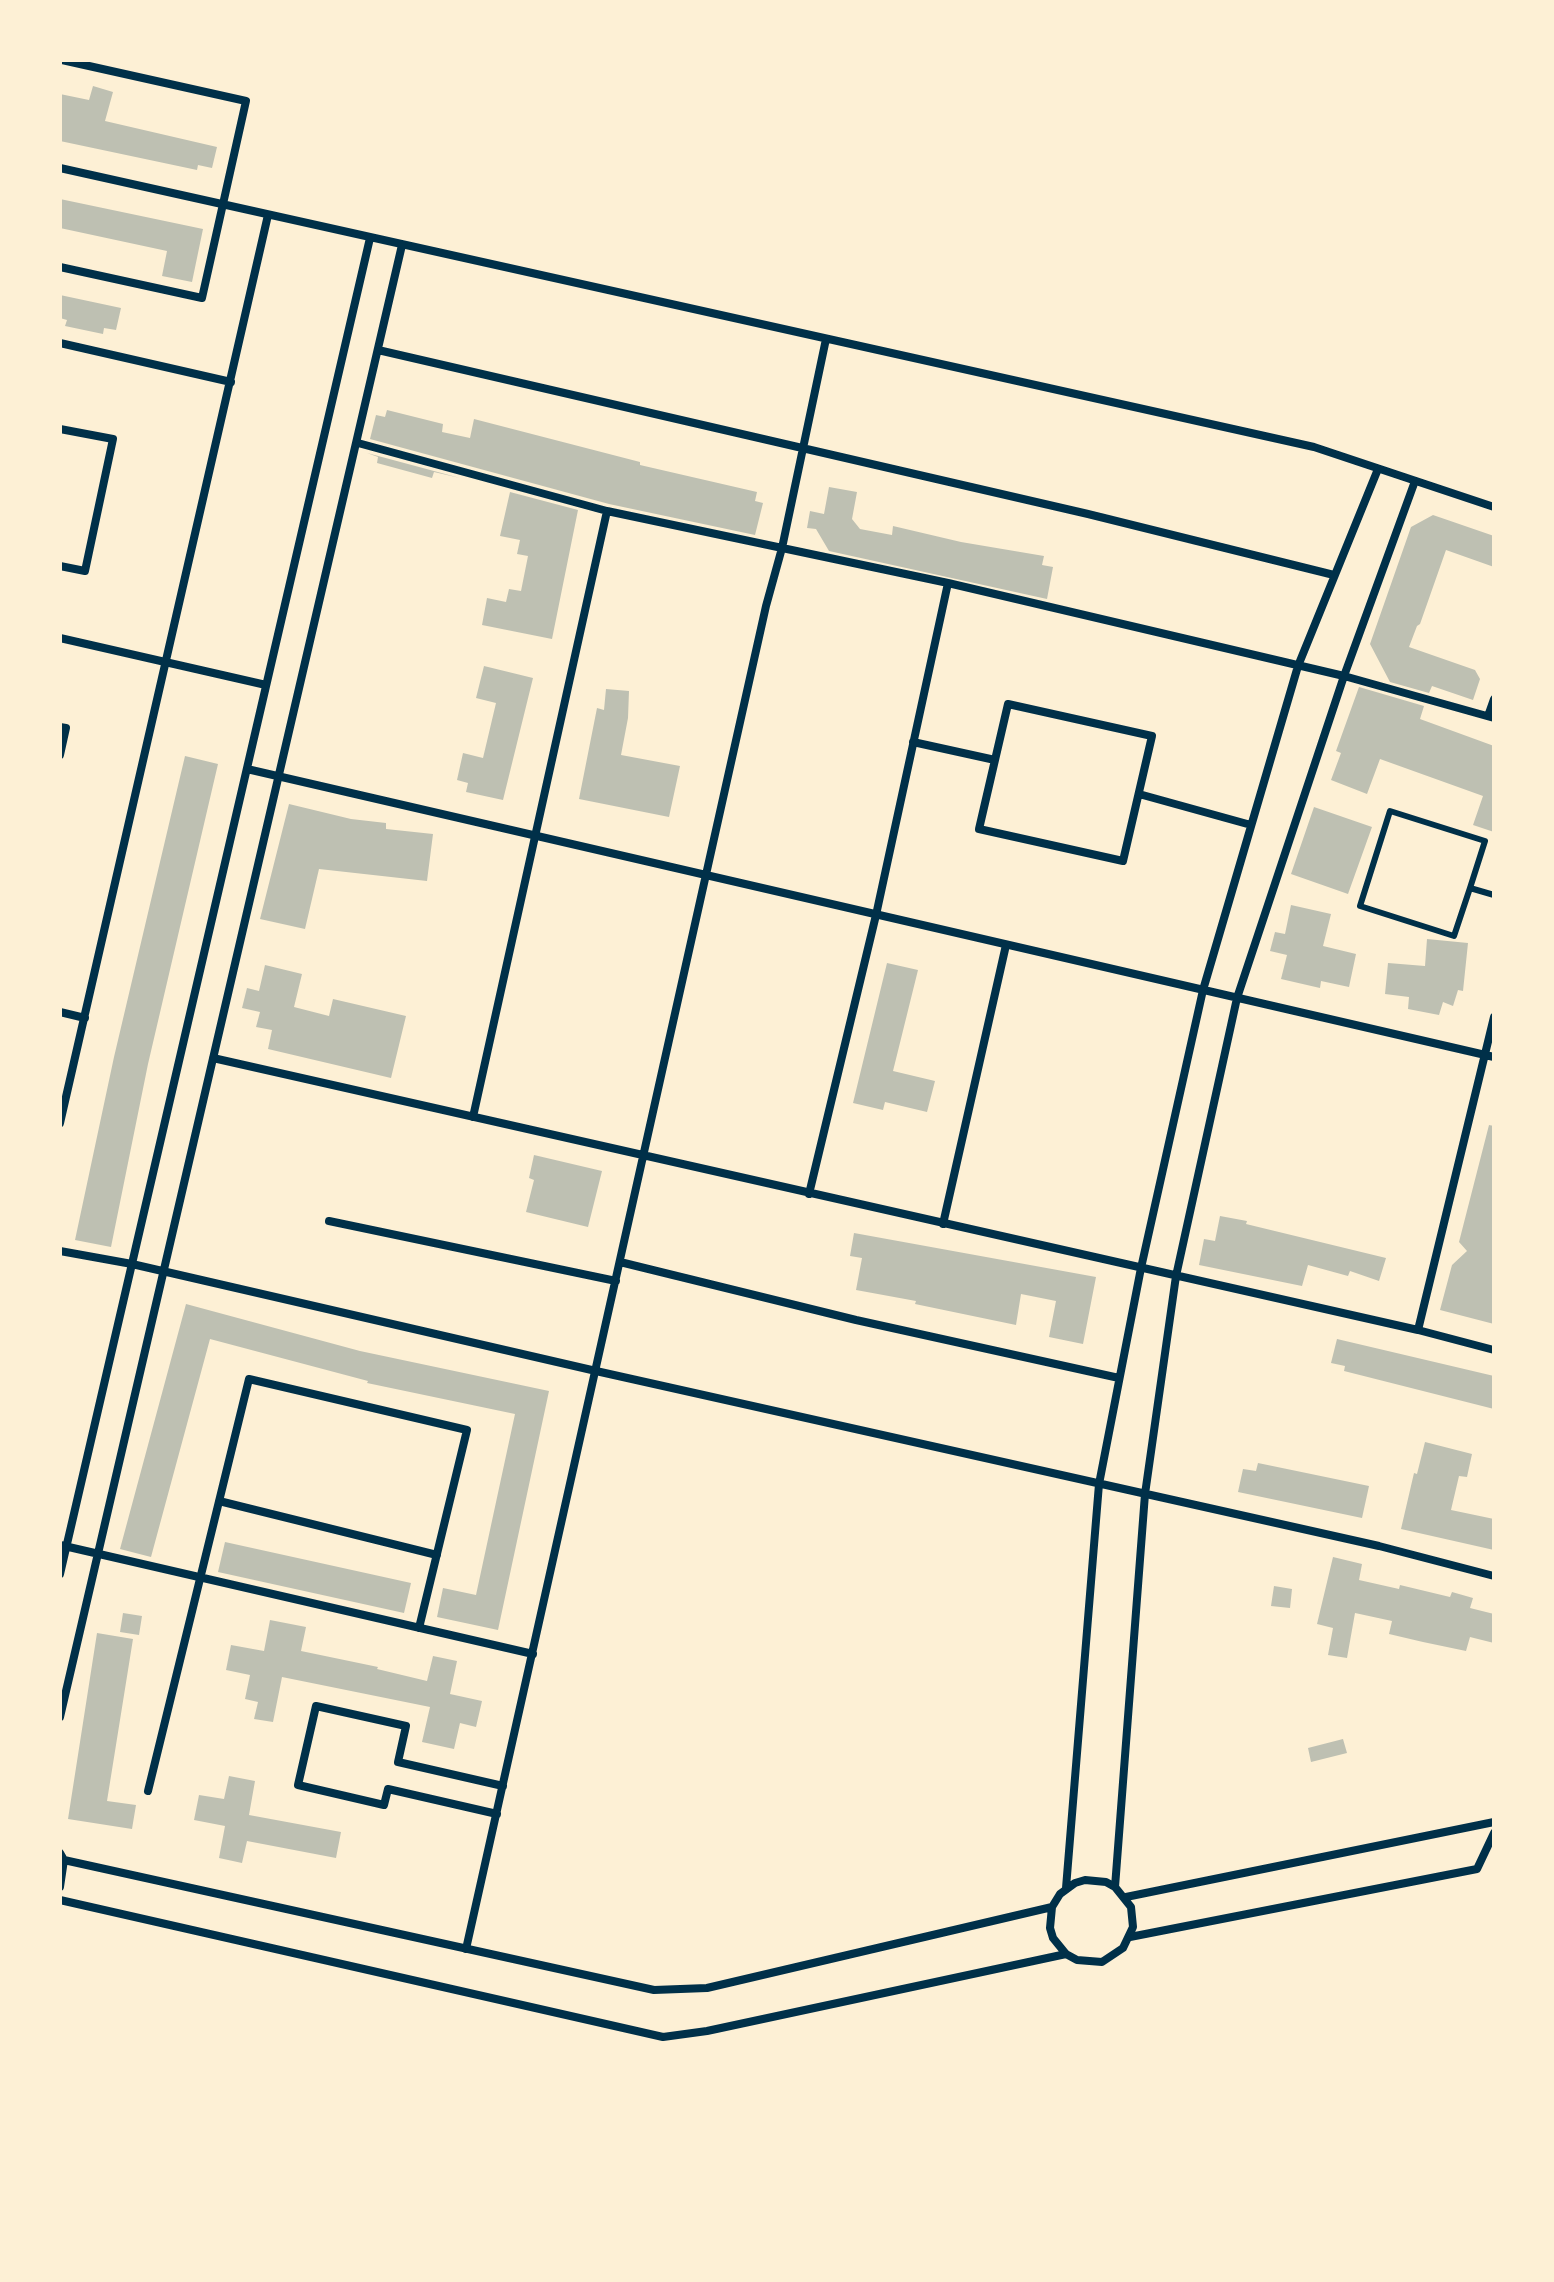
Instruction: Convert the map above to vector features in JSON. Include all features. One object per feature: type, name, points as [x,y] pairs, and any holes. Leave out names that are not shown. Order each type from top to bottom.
[{"type":"street","points":[[60,267],[202,298],[246,101],[62,60]]},
{"type":"street","points":[[60,168],[1314,447],[1494,507]]},
{"type":"street","points":[[60,1123],[268,215]]},
{"type":"street","points":[[60,1574],[63,1546],[132,1264],[370,238]]},
{"type":"street","points":[[60,1717],[402,245]]},
{"type":"street","points":[[466,1949],[782,548],[826,339]]},
{"type":"street","points":[[60,343],[231,382]]},
{"type":"street","points":[[378,350],[1088,514],[1334,575]]},
{"type":"street","points":[[60,429],[113,439],[85,571],[60,566]]},
{"type":"street","points":[[358,443],[607,511],[948,583],[1344,676],[1491,717],[1494,699]]},
{"type":"street","points":[[1066,1888],[1099,1484],[1141,1268],[1203,990],[1298,666],[1378,469]]},
{"type":"street","points":[[1115,1887],[1145,1494],[1176,1276],[1237,998],[1344,676],[1415,481]]},
{"type":"street","points":[[473,1117],[607,511]]},
{"type":"street","points":[[809,1194],[876,915],[948,583]]},
{"type":"street","points":[[60,638],[266,685]]},
{"type":"street","points":[[1008,704],[1152,736],[1123,861],[979,829],[995,760],[1008,704]]},
{"type":"street","points":[[60,727],[66,728],[60,755]]},
{"type":"street","points":[[913,742],[995,760]]},
{"type":"street","points":[[247,769],[1494,1057]]},
{"type":"street","points":[[1139,794],[1251,825]]},
{"type":"street","points":[[943,1224],[1006,945]]},
{"type":"street","points":[[60,1012],[85,1018]]},
{"type":"street","points":[[1418,1330],[1494,1017]]},
{"type":"street","points":[[213,1058],[1418,1330],[1494,1350]]},
{"type":"street","points":[[329,1221],[616,1281]]},
{"type":"street","points":[[60,1251],[164,1271],[1379,1546],[1494,1576]]},
{"type":"street","points":[[620,1262],[856,1320],[1119,1378]]},
{"type":"street","points":[[148,1791],[249,1379],[467,1430],[419,1628]]},
{"type":"street","points":[[219,1501],[437,1555]]},
{"type":"street","points":[[63,1546],[533,1654]]},
{"type":"street","points":[[497,1814],[388,1789],[384,1805],[298,1785],[316,1706],[406,1726],[398,1762],[503,1786]]},
{"type":"street","points":[[1126,1897],[1494,1822]]},
{"type":"street","points":[[1130,1937],[1477,1869],[1494,1833]]},
{"type":"street","points":[[60,1887],[62,1856],[654,1990],[707,1988],[1052,1907]]},
{"type":"street","points":[[1096,1880],[1115,1887],[1126,1897],[1133,1917],[1130,1937],[1123,1948],[1102,1962],[1077,1960],[1066,1954],[1053,1938],[1050,1928],[1052,1907],[1066,1888],[1075,1883],[1096,1880]]},
{"type":"street","points":[[60,1900],[663,2037],[723,2028],[1066,1954]]},
{"type":"lane","points":[[1390,811],[1485,841],[1470,888],[1454,936],[1360,906],[1390,811]]},
{"type":"lane","points":[[1470,888],[1494,895]]},
{"type":"building","points":[[93,86],[113,92],[105,121],[217,147],[212,168],[198,165],[197,170],[60,141],[60,94],[89,100]]},
{"type":"building","points":[[60,199],[203,229],[192,282],[162,276],[167,251],[60,228]]},
{"type":"building","points":[[60,295],[121,308],[116,330],[104,328],[103,334],[65,326],[67,320],[60,318]]},
{"type":"building","points":[[387,410],[443,424],[442,432],[470,438],[474,419],[640,462],[640,465],[757,492],[755,501],[763,503],[755,535],[609,504],[370,439],[376,415],[385,417]]},
{"type":"building","points":[[367,453],[460,478],[434,472],[432,478],[377,463],[378,457]]},
{"type":"building","points":[[829,487],[857,492],[852,519],[860,529],[892,535],[893,526],[961,542],[1044,556],[1042,565],[1053,567],[1047,599],[829,551],[816,529],[807,528],[810,511],[824,514]]},
{"type":"building","points":[[510,492],[578,510],[552,639],[482,625],[487,598],[506,602],[509,589],[521,591],[528,556],[517,554],[520,540],[500,536]]},
{"type":"building","points":[[1433,515],[1494,536],[1494,567],[1446,550],[1409,647],[1475,670],[1480,679],[1473,700],[1432,686],[1429,693],[1390,682],[1370,644],[1411,527]]},
{"type":"building","points":[[484,666],[533,678],[503,800],[466,792],[468,783],[457,780],[463,753],[483,758],[496,703],[476,698]]},
{"type":"building","points":[[1359,687],[1424,706],[1420,719],[1494,746],[1494,832],[1473,825],[1483,796],[1380,759],[1367,794],[1331,780],[1341,753],[1336,751]]},
{"type":"building","points":[[606,689],[629,691],[621,755],[680,766],[669,817],[579,799],[597,708],[604,710]]},
{"type":"building","points":[[185,756],[218,764],[148,1064],[111,1247],[75,1240],[114,1057]]},
{"type":"building","points":[[289,804],[351,819],[386,823],[386,829],[433,834],[427,881],[319,869],[305,929],[260,919]]},
{"type":"building","points":[[1314,807],[1372,827],[1348,894],[1291,874]]},
{"type":"building","points":[[1291,905],[1331,914],[1323,946],[1356,954],[1349,987],[1321,981],[1320,988],[1281,979],[1287,955],[1270,951],[1275,932],[1285,934]]},
{"type":"building","points":[[1427,939],[1468,943],[1463,991],[1458,990],[1453,1006],[1443,1002],[1439,1015],[1408,1009],[1409,997],[1385,994],[1388,963],[1425,966]]},
{"type":"building","points":[[887,963],[918,970],[893,1071],[935,1081],[927,1112],[885,1102],[883,1110],[853,1103]]},
{"type":"building","points":[[265,965],[302,974],[294,1007],[329,1016],[333,999],[406,1016],[391,1078],[268,1049],[272,1030],[256,1027],[260,1012],[242,1008],[247,988],[259,991]]},
{"type":"building","points":[[1489,1125],[1494,1126],[1494,1324],[1440,1310],[1452,1265],[1467,1251],[1459,1242]]},
{"type":"building","points":[[534,1155],[602,1171],[588,1227],[526,1212],[534,1180],[529,1178]]},
{"type":"building","points":[[1220,1216],[1386,1258],[1379,1281],[1350,1271],[1348,1276],[1308,1265],[1302,1286],[1199,1265],[1204,1239],[1215,1241]]},
{"type":"building","points":[[854,1233],[1096,1277],[1083,1344],[1049,1337],[1056,1301],[1021,1294],[1016,1325],[856,1290],[862,1258],[850,1256]]},
{"type":"building","points":[[186,1304],[360,1351],[549,1391],[498,1630],[437,1617],[443,1588],[476,1595],[515,1414],[367,1383],[210,1339],[151,1557],[120,1549]]},
{"type":"building","points":[[1337,1339],[1494,1376],[1494,1409],[1344,1371],[1345,1366],[1331,1363]]},
{"type":"building","points":[[1425,1442],[1472,1454],[1467,1477],[1459,1476],[1451,1510],[1494,1519],[1494,1550],[1401,1529]]},
{"type":"building","points":[[1258,1463],[1369,1486],[1362,1518],[1238,1492],[1243,1469],[1256,1471]]},
{"type":"building","points":[[225,1542],[411,1583],[404,1613],[218,1572]]},
{"type":"building","points":[[1333,1557],[1362,1564],[1359,1580],[1399,1589],[1400,1585],[1450,1597],[1452,1592],[1473,1598],[1470,1608],[1494,1614],[1494,1643],[1470,1637],[1466,1651],[1423,1642],[1389,1634],[1392,1621],[1355,1613],[1347,1658],[1328,1655],[1333,1628],[1317,1624]]},
{"type":"building","points":[[1274,1586],[1292,1589],[1290,1608],[1271,1606]]},
{"type":"building","points":[[123,1613],[142,1616],[139,1635],[120,1632]]},
{"type":"building","points":[[270,1620],[306,1627],[301,1651],[427,1681],[433,1656],[457,1661],[450,1694],[482,1701],[476,1727],[460,1723],[454,1749],[422,1742],[430,1707],[282,1677],[273,1722],[254,1719],[258,1702],[245,1699],[250,1675],[226,1670],[231,1645],[264,1651]]},
{"type":"building","points":[[97,1633],[133,1639],[107,1801],[136,1805],[132,1829],[68,1819]]},
{"type":"building","points":[[1343,1739],[1347,1753],[1311,1762],[1308,1748]]},
{"type":"building","points":[[229,1776],[255,1781],[249,1815],[341,1832],[336,1858],[247,1841],[242,1863],[219,1858],[225,1826],[194,1820],[199,1795],[224,1799]]}]
